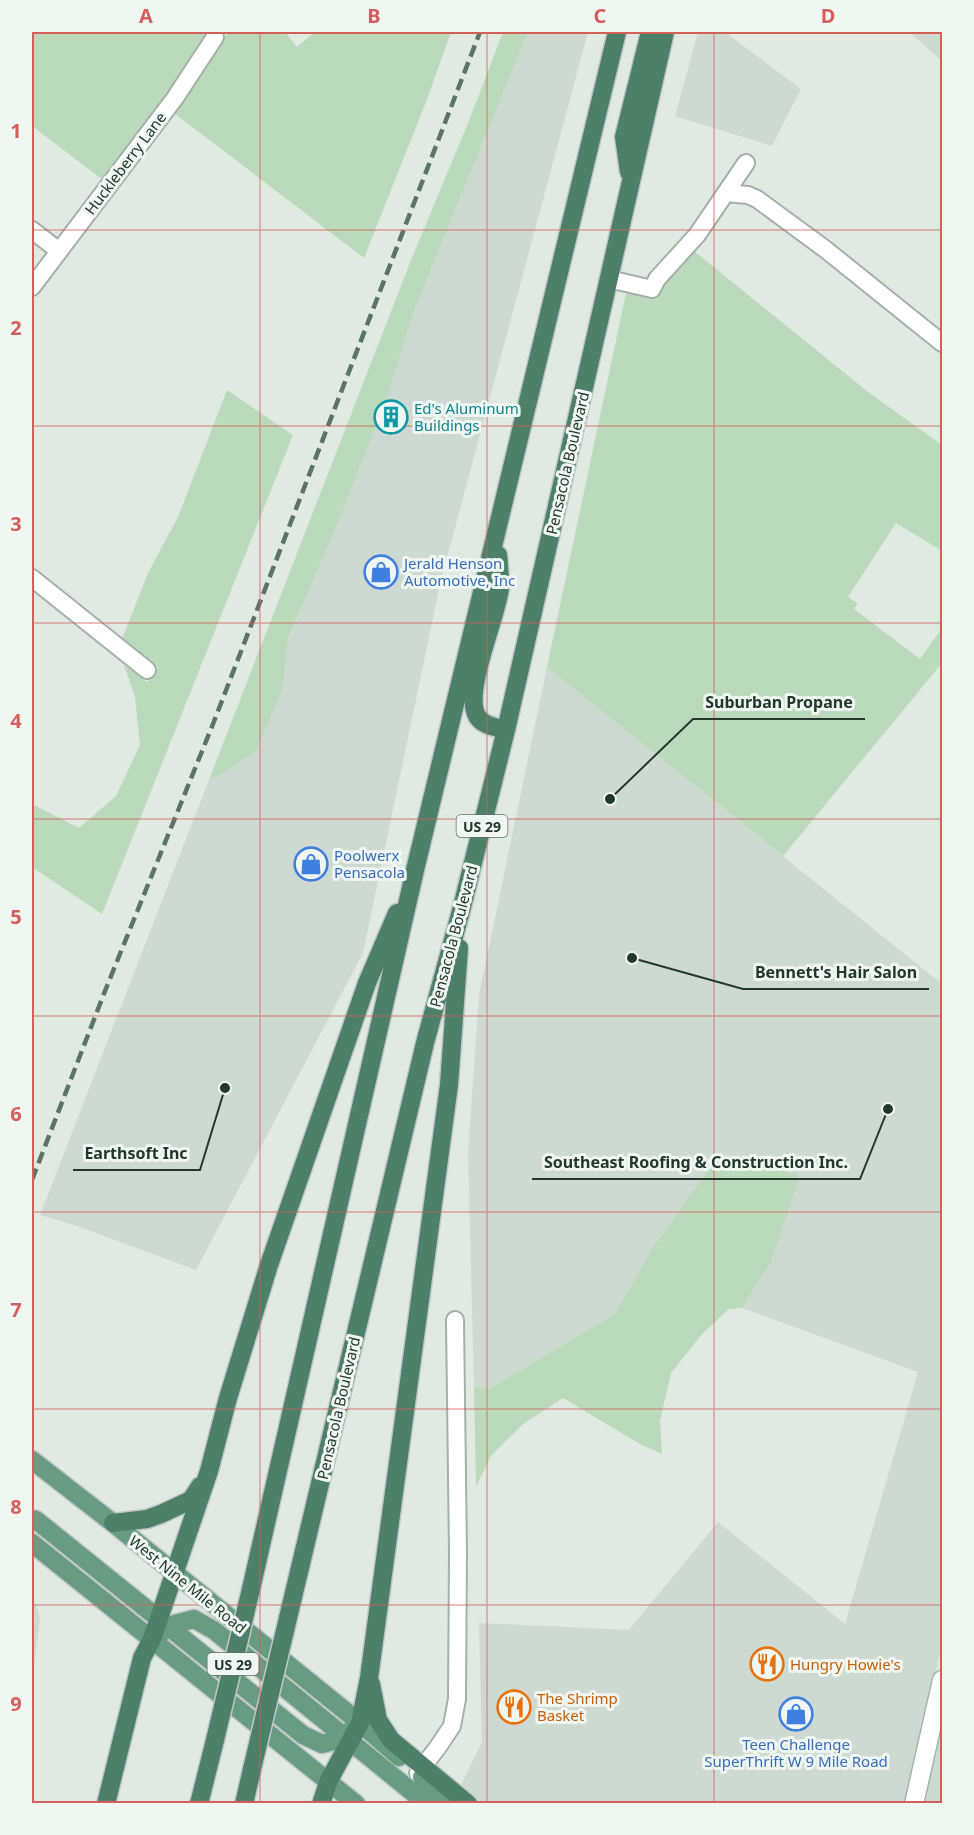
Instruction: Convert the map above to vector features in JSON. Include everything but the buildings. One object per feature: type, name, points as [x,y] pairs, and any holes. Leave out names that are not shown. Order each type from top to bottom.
[{"type":"highway","name":"US 29","points":[[199,1803],[251,1589],[415,870],[617,32]]},
{"type":"highway","points":[[630,186],[624,137],[650,32]]},
{"type":"highway","name":"Pensacola Boulevard","points":[[244,1803],[425,1043],[506,730],[665,32]]},
{"type":"highway","points":[[497,532],[500,589],[476,679],[474,702],[477,716],[487,725],[506,730]]},
{"type":"highway","points":[[106,1803],[142,1658],[163,1624],[175,1574],[209,1471],[228,1398],[273,1254],[367,983],[415,870]]},
{"type":"highway","points":[[321,1803],[347,1738],[360,1723],[369,1678],[449,1086],[462,907]]},
{"type":"highway","points":[[113,1523],[147,1519],[191,1500],[209,1471]]},
{"type":"highway","points":[[369,1678],[378,1720],[391,1740],[420,1769],[468,1803]]},
{"type":"main road","name":"West Nine Mile Road","points":[[32,1460],[420,1769],[453,1803]]},
{"type":"main road","points":[[32,1519],[303,1735],[322,1744],[347,1738]]},
{"type":"main road","points":[[32,1543],[356,1803]]},
{"type":"main road","points":[[163,1624],[171,1625],[194,1619],[215,1631],[427,1803]]},
{"type":"main road","points":[[914,1803],[942,1680]]},
{"type":"street","name":"Huckleberry Lane","points":[[32,287],[175,98],[215,37]]},
{"type":"street","points":[[609,279],[652,289],[657,279],[697,235],[746,163]]},
{"type":"street","points":[[726,193],[748,195],[757,199],[825,249],[942,343]]},
{"type":"street","points":[[32,230],[59,251]]},
{"type":"street","points":[[32,578],[147,670]]},
{"type":"street","points":[[420,1769],[452,1726],[457,1699],[455,1320]]},
{"type":"shaded area","points":[[528,32],[588,32],[441,580],[363,953],[196,1270],[77,1226],[40,1215],[210,777],[215,778],[281,690],[288,640],[338,523],[384,406],[414,311]]},
{"type":"shaded area","points":[[698,32],[725,32],[801,89],[772,146],[675,116]]},
{"type":"shaded area","points":[[909,32],[942,32],[942,61]]},
{"type":"shaded area","points":[[547,667],[942,984],[942,1644],[906,1803],[481,1804],[460,1787],[482,1742],[479,1623],[629,1630],[718,1522],[845,1624],[918,1372],[742,1308],[771,1262],[798,1176],[720,1154],[653,1247],[615,1314],[489,1389],[474,1387],[468,1152],[479,995]]},
{"type":"shaded area","points":[[32,1594],[40,1618],[32,1681]]},
{"type":"shaded area","points":[[942,1718],[942,1803],[923,1803]]},
{"type":"green space","points":[[32,32],[209,32],[168,94],[103,180],[32,126]]},
{"type":"green space","points":[[225,32],[285,32],[297,47],[315,32],[451,32],[426,102],[364,258],[174,113],[227,34]]},
{"type":"green space","points":[[503,32],[528,32],[414,311],[384,406],[338,523],[288,639],[282,690],[256,751],[215,778],[210,777],[411,260]]},
{"type":"green space","points":[[694,251],[868,392],[942,445],[942,551],[896,523],[848,597],[858,604],[854,609],[920,659],[942,628],[942,663],[783,856],[547,667],[626,293],[649,298],[659,292],[664,283]]},
{"type":"green space","points":[[227,390],[293,435],[102,914],[32,867],[32,804],[79,828],[116,796],[140,745],[135,697],[124,665],[147,682],[158,668],[122,639],[148,573],[178,517]]},
{"type":"green space","points":[[720,1154],[798,1175],[798,1182],[771,1262],[742,1308],[729,1309],[703,1333],[671,1373],[660,1421],[662,1454],[640,1444],[563,1398],[523,1424],[491,1456],[476,1487],[474,1387],[489,1389],[615,1314],[653,1247]]},
{"type":"railway","points":[[32,1180],[105,991],[213,724],[480,32]]},
{"type":"place","name":"Ed's Aluminum Buildings","points":[[391,417]]},
{"type":"place","name":"Jerald Henson Automotive, Inc","points":[[381,572]]},
{"type":"place","name":"Suburban Propane","points":[[610,799]]},
{"type":"place","name":"Poolwerx Pensacola","points":[[311,864]]},
{"type":"place","name":"Bennett's Hair Salon","points":[[632,958]]},
{"type":"place","name":"Earthsoft Inc","points":[[225,1088]]},
{"type":"place","name":"Southeast Roofing & Construction Inc.","points":[[888,1109]]},
{"type":"place","name":"Hungry Howie's","points":[[767,1664]]},
{"type":"place","name":"The Shrimp Basket","points":[[514,1707]]},
{"type":"place","name":"Teen Challenge SuperThrift W 9 Mile Road","points":[[796,1714]]}]
